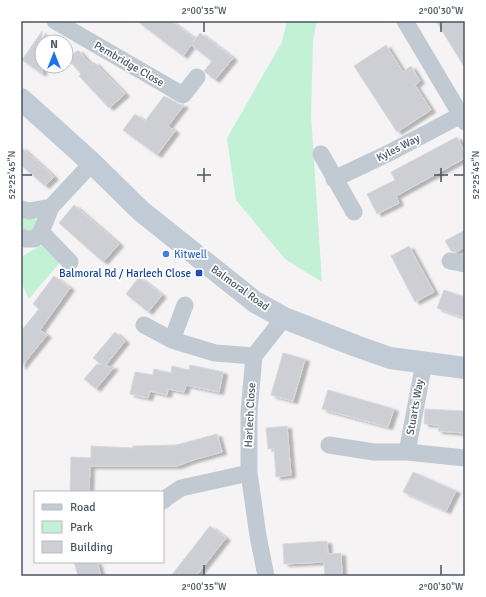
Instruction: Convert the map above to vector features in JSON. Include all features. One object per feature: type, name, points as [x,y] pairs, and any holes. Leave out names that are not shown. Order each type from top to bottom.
[{"type":"street","name":"Pembridge Close","points":[[55,21],[183,95],[197,77]]},
{"type":"street","name":"Kyles Way","points":[[334,179],[463,118],[405,21]]},
{"type":"street","name":"Balmoral Road","points":[[21,99],[92,163],[141,211],[255,302],[284,318],[383,356],[465,368]]},
{"type":"street","points":[[321,154],[354,212]]},
{"type":"street","points":[[21,237],[26,239],[35,239],[41,232],[50,207],[92,163]]},
{"type":"street","points":[[21,209],[29,211],[50,207]]},
{"type":"street","points":[[41,232],[70,262]]},
{"type":"street","points":[[172,340],[185,305]]},
{"type":"street","points":[[144,325],[172,340],[215,353],[254,356],[284,318]]},
{"type":"street","name":"Harlech Close","points":[[254,356],[248,412],[248,473],[266,576]]},
{"type":"street","name":"Stuarts Way","points":[[407,452],[424,363]]},
{"type":"street","name":"Stuarts Way","points":[[329,445],[374,452],[407,452],[465,458]]},
{"type":"street","points":[[164,500],[180,488],[248,473]]},
{"type":"green space","points":[[287,21],[317,21],[313,40],[311,115],[322,282],[285,259],[236,200],[227,138],[282,42]]},
{"type":"green space","points":[[21,215],[32,215],[37,222],[37,231],[21,233]]},
{"type":"green space","points":[[44,244],[61,261],[29,299],[21,282],[21,257]]},
{"type":"building","points":[[137,21],[171,21],[195,39],[193,42],[200,33],[233,58],[215,80],[204,71],[212,61],[191,45],[183,56]]},
{"type":"building","points":[[436,21],[462,21],[465,26],[465,68]]},
{"type":"building","points":[[34,43],[34,68],[22,60]]},
{"type":"building","points":[[386,45],[403,72],[411,66],[420,81],[415,85],[431,110],[397,132],[354,66]]},
{"type":"building","points":[[78,50],[91,65],[94,62],[125,94],[109,108],[79,76],[81,74],[74,66],[74,54]]},
{"type":"building","points":[[164,96],[178,104],[184,105],[168,126],[175,131],[157,155],[123,130],[135,114],[145,121]]},
{"type":"building","points":[[457,137],[465,153],[465,158],[396,196],[399,203],[377,214],[367,194],[395,180],[391,172]]},
{"type":"building","points":[[21,147],[54,177],[45,186],[21,165]]},
{"type":"building","points":[[74,205],[119,244],[103,262],[59,223]]},
{"type":"building","points":[[465,230],[465,247],[456,252],[451,251],[445,241]]},
{"type":"building","points":[[409,246],[434,292],[415,302],[391,256]]},
{"type":"building","points":[[54,276],[70,288],[40,330],[47,335],[21,367],[21,331],[39,309],[33,304]]},
{"type":"building","points":[[139,277],[162,295],[148,312],[126,294]]},
{"type":"building","points":[[444,290],[465,297],[465,318],[437,308]]},
{"type":"building","points":[[115,332],[125,341],[105,366],[114,367],[96,389],[84,379],[97,364],[102,365],[93,358]]},
{"type":"building","points":[[283,353],[305,359],[293,401],[271,395]]},
{"type":"building","points":[[190,365],[223,372],[219,392],[186,385],[184,392],[168,389],[167,395],[150,391],[148,398],[130,394],[135,372],[153,375],[154,369],[171,373],[172,366],[189,370]]},
{"type":"building","points":[[328,390],[394,409],[388,427],[322,409]]},
{"type":"building","points":[[425,409],[465,411],[465,433],[438,431],[439,425],[424,424]]},
{"type":"building","points":[[287,426],[291,475],[276,477],[274,448],[268,449],[266,428]]},
{"type":"building","points":[[217,434],[222,452],[177,466],[90,466],[89,491],[70,491],[71,457],[91,458],[91,446],[133,448],[133,446],[176,445]]},
{"type":"building","points":[[413,472],[456,491],[446,511],[403,492]]},
{"type":"building","points":[[210,526],[226,538],[196,576],[171,576]]},
{"type":"building","points":[[327,541],[328,554],[341,553],[342,576],[325,576],[324,562],[284,564],[283,544]]},
{"type":"building","points":[[74,563],[97,563],[101,576],[78,576]]},
{"type":"place","name":"Kitwell","points":[[166,254]]},
{"type":"place","name":"Balmoral Rd / Harlech Close","points":[[199,273]]}]
